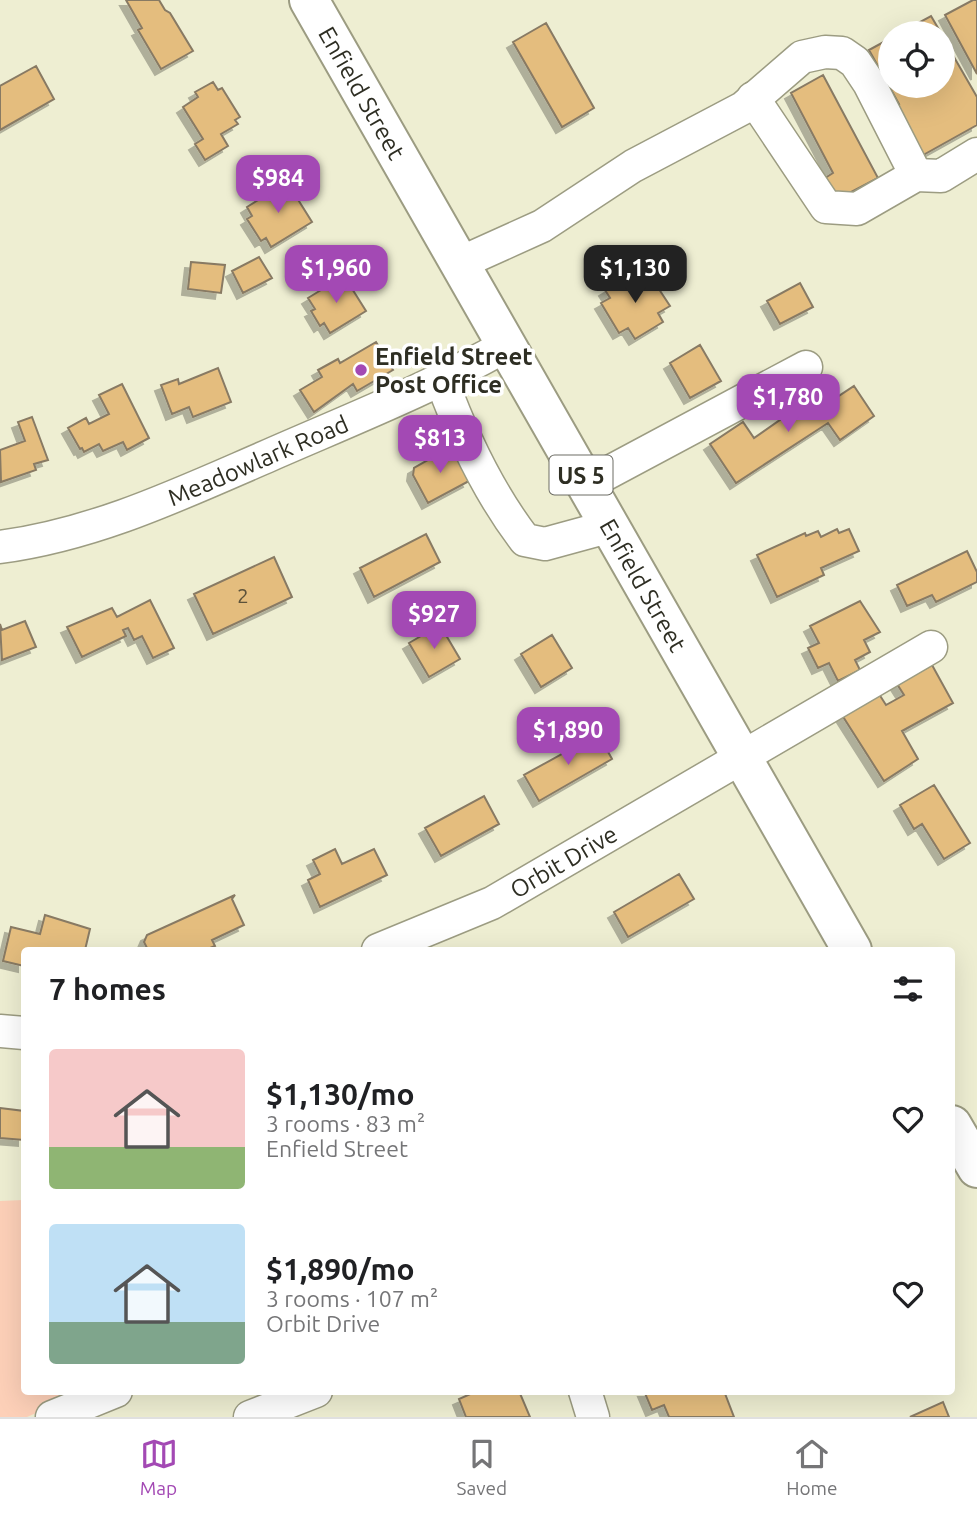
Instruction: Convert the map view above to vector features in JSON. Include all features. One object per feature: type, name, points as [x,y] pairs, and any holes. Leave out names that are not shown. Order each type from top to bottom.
[{"type":"main road","name":"Enfield Street","points":[[309,0],[850,947]]},
{"type":"main road","points":[[955,1130],[977,1168]]},
{"type":"street","points":[[460,263],[542,226],[625,171],[711,127],[754,98],[802,57],[825,52],[842,53],[855,62],[869,83],[916,175]]},
{"type":"street","points":[[754,98],[826,207],[857,209],[916,175],[941,176],[977,154]]},
{"type":"street","name":"Meadowlark Road","points":[[0,547],[37,542],[116,521],[442,381],[507,345]]},
{"type":"street","points":[[587,484],[806,367]]},
{"type":"street","points":[[442,381],[457,423],[509,519],[525,540],[545,544],[611,526]]},
{"type":"street","name":"Orbit Drive","points":[[385,947],[492,903],[931,647]]},
{"type":"street","points":[[0,1031],[21,1033]]},
{"type":"street","points":[[52,1417],[106,1395]]},
{"type":"street","points":[[250,1417],[306,1395]]},
{"type":"street","points":[[586,1395],[593,1417]]},
{"type":"shaded area","points":[[21,1200],[21,1395],[78,1395],[27,1417],[0,1417],[0,1201]]},
{"type":"building","points":[[126,0],[159,0],[193,51],[161,69],[138,30],[142,28]]},
{"type":"building","points":[[977,0],[977,74],[955,33],[955,21],[948,21],[945,15]]},
{"type":"building","points":[[546,23],[594,108],[562,127],[513,42]]},
{"type":"building","points":[[878,45],[878,66],[869,50]]},
{"type":"building","points":[[955,59],[977,97],[977,125],[916,159],[888,110],[899,104],[896,98],[955,98]]},
{"type":"building","points":[[36,66],[54,99],[0,130],[0,86]]},
{"type":"building","points":[[823,75],[878,178],[834,201],[822,180],[833,173],[791,93]]},
{"type":"building","points":[[213,82],[218,90],[222,88],[240,117],[235,120],[238,124],[221,134],[228,146],[205,160],[195,144],[203,139],[183,107],[198,97],[195,92]]},
{"type":"building","points":[[287,182],[312,222],[271,247],[266,238],[261,241],[247,219],[252,216],[247,207]]},
{"type":"building","points":[[259,257],[272,278],[243,293],[232,271]]},
{"type":"building","points":[[191,262],[225,265],[221,293],[188,289]]},
{"type":"building","points":[[633,273],[640,284],[651,277],[670,306],[658,313],[663,322],[635,339],[628,328],[619,333],[601,303],[610,298],[605,290]]},
{"type":"building","points":[[344,276],[366,311],[330,333],[324,323],[320,326],[311,311],[315,309],[308,298]]},
{"type":"building","points":[[800,283],[813,307],[780,324],[767,301]]},
{"type":"building","points":[[376,342],[393,370],[357,391],[353,384],[314,412],[300,390],[322,377],[318,370],[338,359],[340,363]]},
{"type":"building","points":[[700,345],[721,381],[690,398],[670,363]]},
{"type":"building","points":[[218,368],[231,402],[193,417],[189,407],[172,414],[161,385],[178,379],[179,384]]},
{"type":"building","points":[[122,384],[149,438],[127,450],[123,442],[103,451],[99,444],[84,452],[68,428],[86,418],[89,424],[109,414],[99,395]]},
{"type":"building","points":[[854,386],[874,416],[840,440],[828,423],[736,483],[710,444],[743,422],[754,438],[800,406],[807,417]]},
{"type":"building","points":[[32,417],[48,460],[34,464],[36,470],[1,482],[0,450],[25,441],[18,422]]},
{"type":"building","points":[[451,447],[469,481],[428,503],[413,475],[414,468]]},
{"type":"building","points":[[837,529],[839,533],[849,529],[859,551],[821,568],[824,575],[777,597],[757,555],[805,533],[806,536],[818,531],[821,537]]},
{"type":"building","points":[[426,534],[440,562],[374,597],[360,568]]},
{"type":"building","points":[[967,551],[977,572],[977,582],[936,602],[932,595],[907,606],[897,585]]},
{"type":"building","points":[[274,557],[292,597],[213,634],[194,594]]},
{"type":"building","points":[[150,600],[174,648],[153,658],[142,636],[134,640],[128,628],[123,630],[126,636],[82,657],[67,627],[112,608],[117,617]]},
{"type":"building","points":[[860,601],[880,632],[864,640],[870,652],[855,660],[860,670],[838,681],[829,663],[818,668],[808,648],[819,643],[810,626]]},
{"type":"building","points":[[25,621],[36,647],[2,660],[0,624],[2,630]]},
{"type":"building","points":[[440,625],[460,659],[429,677],[409,643]]},
{"type":"building","points":[[552,635],[572,668],[541,687],[521,654]]},
{"type":"building","points":[[932,665],[953,703],[902,731],[918,759],[884,781],[842,715],[879,694],[886,705],[904,695],[897,684]]},
{"type":"building","points":[[598,734],[612,759],[539,801],[524,775]]},
{"type":"building","points":[[934,785],[970,843],[944,859],[922,824],[914,829],[900,805]]},
{"type":"building","points":[[484,796],[499,824],[441,856],[425,828]]},
{"type":"building","points":[[335,849],[342,864],[374,849],[387,875],[320,907],[308,880],[320,874],[313,860]]},
{"type":"building","points":[[679,874],[694,899],[628,937],[614,912]]},
{"type":"building","points":[[235,895],[232,899],[244,925],[212,940],[215,946],[212,947],[146,947],[144,942],[147,935]]},
{"type":"building","points":[[45,915],[90,929],[86,947],[21,947],[21,965],[3,961],[11,927],[40,934]]},
{"type":"building","points":[[0,1108],[21,1111],[21,1140],[0,1138]]},
{"type":"building","points":[[468,1395],[521,1395],[530,1417],[466,1417],[459,1399]]},
{"type":"building","points":[[646,1395],[726,1395],[734,1417],[669,1417],[664,1405],[652,1410]]},
{"type":"building","points":[[943,1402],[949,1417],[910,1417]]},
{"type":"place","name":"Enfield Street Post Office","points":[[361,370]]}]
